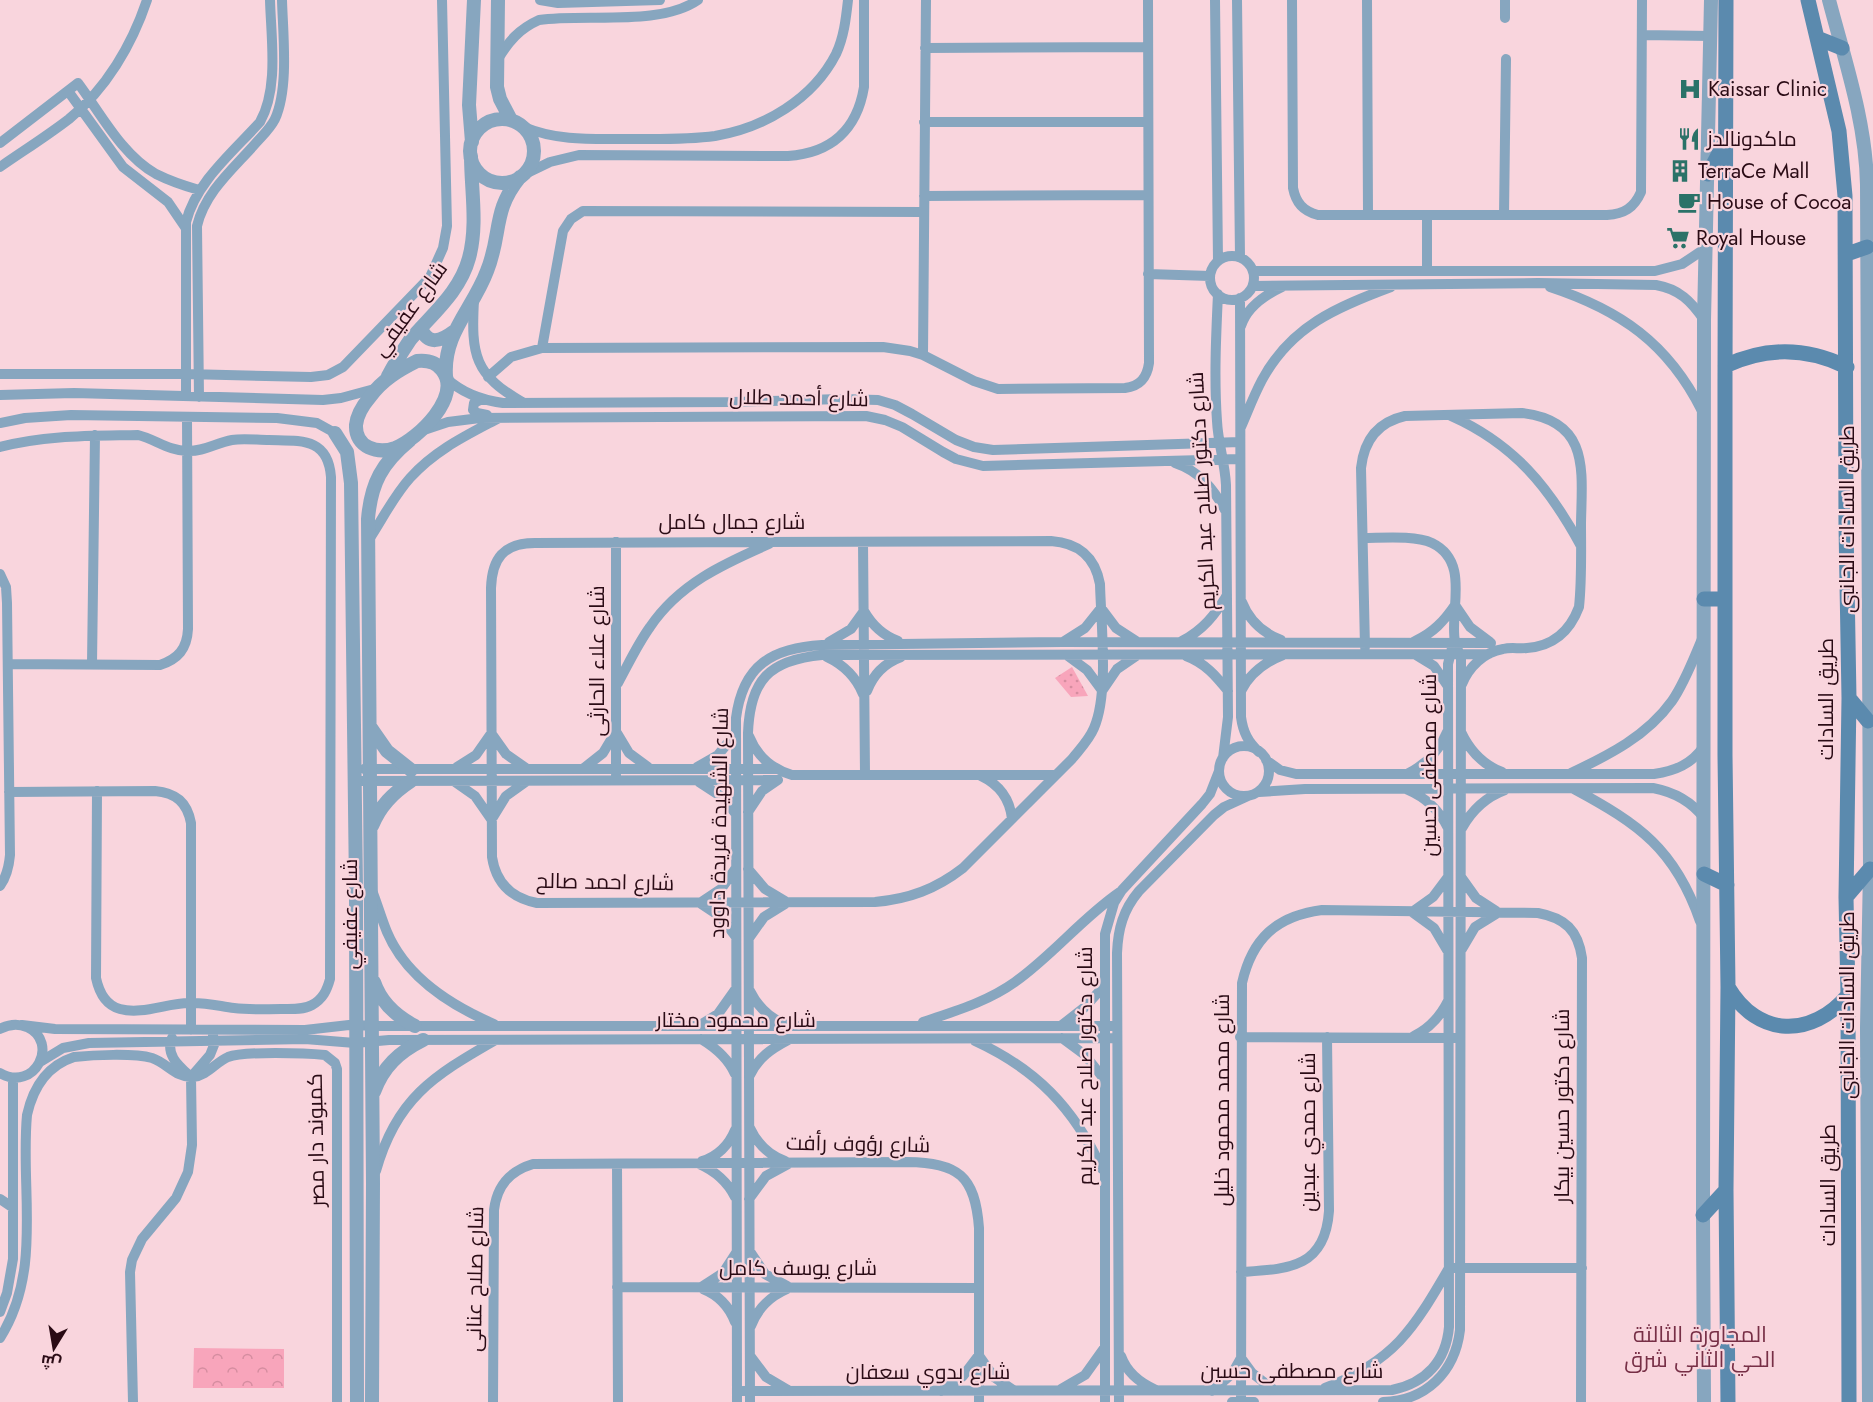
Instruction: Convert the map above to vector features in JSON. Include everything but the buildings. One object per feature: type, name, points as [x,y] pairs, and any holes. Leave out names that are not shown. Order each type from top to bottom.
[{"type":"main road","points":[[1726,0],[1725,599],[1728,1402]]},
{"type":"main road","name":"طريق السادات","points":[[1808,0],[1833,105],[1842,157],[1847,254],[1846,525],[1849,698],[1846,897],[1849,1402]]},
{"type":"main road","points":[[1817,38],[1842,48]]},
{"type":"main road","points":[[1708,174],[1725,141]]},
{"type":"main road","points":[[1847,254],[1867,247]]},
{"type":"main road","points":[[1725,366],[1758,354],[1787,351],[1816,355],[1847,367]]},
{"type":"main road","points":[[1704,599],[1725,599]]},
{"type":"main road","points":[[1849,698],[1868,721]]},
{"type":"main road","points":[[1846,897],[1870,869]]},
{"type":"main road","points":[[1704,874],[1727,885]]},
{"type":"main road","points":[[1728,987],[1735,998],[1753,1015],[1782,1026],[1802,1025],[1822,1019],[1848,995]]},
{"type":"main road","points":[[1703,1215],[1726,1190]]},
{"type":"street","points":[[0,167],[81,109],[90,100],[122,55],[147,0]]},
{"type":"street","points":[[186,396],[186,228],[192,204],[200,190],[260,123],[269,103],[271,86],[270,0]]},
{"type":"street","points":[[199,397],[196,243],[199,217],[209,196],[269,129],[278,110],[283,87],[282,0]]},
{"type":"street","points":[[0,375],[198,374],[311,377],[328,375],[343,367],[430,277],[443,248],[447,226],[442,0]]},
{"type":"street","name":"شارع عفيفي","points":[[382,384],[401,353],[456,287],[469,258],[473,229],[469,105],[474,0]]},
{"type":"street","points":[[0,423],[48,416],[92,415],[304,420],[317,423],[335,433],[360,440],[366,446],[380,452],[387,451],[415,436],[430,422],[444,400],[447,385],[445,361],[453,332],[489,268],[501,209],[506,197],[532,163],[534,147],[529,133],[505,110],[498,93],[496,62],[498,0]]},
{"type":"street","points":[[540,0],[558,3],[660,0]]},
{"type":"street","points":[[496,62],[516,34],[539,20],[664,14],[687,7],[698,0]]},
{"type":"street","points":[[848,0],[843,33],[826,71],[795,102],[758,124],[716,136],[664,139],[561,138],[497,119],[479,129],[471,149],[473,162],[481,174],[493,181],[507,182],[550,162],[579,154],[788,156],[802,155],[828,145],[849,126],[862,101],[864,0]]},
{"type":"street","points":[[923,355],[926,0]]},
{"type":"street","points":[[488,377],[511,357],[542,348],[883,347],[903,349],[923,355],[974,381],[998,389],[1133,387],[1145,378],[1148,371],[1148,0]]},
{"type":"street","points":[[1215,0],[1218,261]]},
{"type":"street","points":[[1237,0],[1240,257]]},
{"type":"street","points":[[1292,0],[1295,196],[1298,203],[1311,213],[1318,215],[1607,215],[1628,210],[1636,202],[1643,181],[1642,0]]},
{"type":"street","points":[[1367,0],[1368,214]]},
{"type":"street","points":[[1506,0],[1506,18]]},
{"type":"street","points":[[1704,1402],[1704,320],[1711,0]]},
{"type":"street","name":"طريق السادات الجانبى","points":[[1829,0],[1869,143],[1870,164],[1867,247],[1870,386],[1868,721],[1871,799],[1869,1402]]},
{"type":"street","points":[[1642,35],[1711,36]]},
{"type":"street","points":[[925,48],[1148,47]]},
{"type":"street","points":[[1504,215],[1506,59]]},
{"type":"street","points":[[0,143],[78,83],[132,155],[147,168],[172,181],[200,190]]},
{"type":"street","points":[[271,86],[283,87]]},
{"type":"street","points":[[68,91],[123,167],[162,196],[175,210],[186,228]]},
{"type":"street","points":[[924,122],[1148,122]]},
{"type":"street","points":[[162,196],[170,191],[172,181]]},
{"type":"street","points":[[924,196],[1148,195]]},
{"type":"street","points":[[542,348],[563,231],[570,219],[583,211],[924,212]]},
{"type":"street","points":[[1427,215],[1427,271]]},
{"type":"street","points":[[1253,271],[1655,271],[1682,264],[1706,248]]},
{"type":"street","points":[[1226,257],[1240,257],[1249,264],[1253,271],[1253,286],[1240,298],[1228,299],[1218,294],[1212,286],[1210,276],[1218,261],[1226,257]]},
{"type":"street","points":[[1668,269],[1674,278],[1670,288]]},
{"type":"street","points":[[1460,271],[1461,284]]},
{"type":"street","points":[[1148,273],[1210,276]]},
{"type":"street","points":[[1253,286],[1538,283],[1656,285],[1670,288],[1690,301],[1704,320]]},
{"type":"street","points":[[1538,283],[1588,301],[1629,323],[1648,338],[1680,374],[1694,393],[1704,414]]},
{"type":"street","points":[[1239,436],[1268,370],[1303,330],[1340,306],[1399,284]]},
{"type":"street","points":[[1239,333],[1244,319],[1252,308],[1262,298],[1286,285]]},
{"type":"street","name":"شارع دكتور صلاح عبد الكريم","points":[[1218,294],[1216,412],[1224,459],[1228,642],[1228,728],[1223,758]]},
{"type":"street","points":[[474,298],[473,344],[476,356],[488,377],[500,389],[524,403]]},
{"type":"street","name":"شارع دكتور صلاح عبد الكريم","points":[[1240,298],[1241,717],[1244,732],[1263,756]]},
{"type":"street","points":[[421,328],[428,339],[434,341],[441,340],[453,332]]},
{"type":"street","points":[[360,440],[356,425],[358,417],[382,384],[406,366],[424,361],[437,366],[446,377]]},
{"type":"street","name":"شارع أحمد طلال","points":[[446,377],[455,387],[482,399],[503,403],[878,400],[896,405],[956,440],[974,447],[993,450],[1220,442],[1239,436]]},
{"type":"street","points":[[0,395],[91,393],[323,400],[341,398],[382,384]]},
{"type":"street","points":[[91,393],[92,415]]},
{"type":"street","points":[[482,399],[474,403],[472,407],[475,412],[502,417]]},
{"type":"street","points":[[733,402],[734,416]]},
{"type":"street","points":[[1448,414],[1490,436],[1527,467],[1558,507],[1581,546]]},
{"type":"street","points":[[1365,648],[1361,468],[1366,444],[1373,433],[1392,419],[1405,416],[1530,414],[1551,420],[1563,428],[1577,448],[1581,459],[1581,592],[1574,621],[1565,632],[1540,647],[1490,649],[1454,654],[1413,648]]},
{"type":"street","name":"شارع أحمد طلال","points":[[415,436],[432,426],[463,419],[502,417],[866,416],[902,427],[956,459],[983,465],[1240,459]]},
{"type":"street","points":[[8,664],[159,665],[177,656],[184,648],[188,629],[187,417]]},
{"type":"street","points":[[368,541],[396,497],[424,464],[460,438],[502,417]]},
{"type":"street","name":"شارع عفيفي","points":[[335,433],[344,445],[351,483],[357,1402]]},
{"type":"street","points":[[92,664],[95,435]]},
{"type":"street","points":[[0,447],[40,438],[138,435],[187,452],[238,440],[306,441],[314,445],[327,458],[331,477],[330,979],[328,989],[322,998],[304,1008],[242,1009],[191,1003],[141,1010],[120,1009],[103,998],[96,978],[97,791]]},
{"type":"street","name":"شارع عفيفي","points":[[372,1402],[373,1183],[368,541],[370,501],[375,483],[383,467],[415,436]]},
{"type":"street","points":[[348,459],[354,446],[360,440]]},
{"type":"street","points":[[1169,461],[1198,474],[1210,485],[1226,514]]},
{"type":"street","points":[[1363,538],[1417,539],[1431,542],[1443,550],[1451,561],[1455,574],[1455,643]]},
{"type":"street","name":"شارع علاء الحارثى","points":[[616,542],[616,774]]},
{"type":"street","points":[[616,686],[649,628],[681,592],[721,566],[775,542]]},
{"type":"street","points":[[863,542],[865,775]]},
{"type":"street","name":"شارع جمال كامل","points":[[491,775],[492,574],[497,560],[506,550],[519,544],[1063,542],[1085,552],[1098,572],[1102,692]]},
{"type":"street","points":[[0,574],[7,595],[9,792],[9,866],[0,886]]},
{"type":"street","points":[[1179,642],[1202,628],[1212,618],[1227,595]]},
{"type":"street","points":[[1241,599],[1245,611],[1253,621],[1275,637],[1287,642]]},
{"type":"street","points":[[1413,648],[1433,632],[1455,605]]},
{"type":"street","points":[[1455,605],[1470,627],[1490,649]]},
{"type":"street","points":[[1063,642],[1085,628],[1101,608],[1116,628],[1138,642]]},
{"type":"street","points":[[864,611],[869,621],[886,636],[907,643]]},
{"type":"street","points":[[864,611],[851,629],[822,650],[853,676],[865,697]]},
{"type":"street","points":[[1568,774],[1626,744],[1659,717],[1683,682],[1704,636]]},
{"type":"street","name":"شارع الشهيدة فريدة داوود","points":[[750,1397],[748,868],[742,814],[742,733],[753,695],[768,673],[792,660],[822,650],[864,644],[1287,642],[1365,648]]},
{"type":"street","points":[[1241,691],[1246,681],[1255,672],[1275,658],[1287,654],[1365,648],[1413,648],[1455,643],[1490,649]]},
{"type":"street","name":"شارع مصطفى حسين","points":[[1383,1402],[1400,1400],[1423,1392],[1442,1376],[1449,1366],[1458,1343],[1448,1001],[1448,688],[1455,643]]},
{"type":"street","points":[[1413,648],[1434,666],[1448,688]]},
{"type":"street","points":[[1460,687],[1471,668],[1490,649]]},
{"type":"street","name":"شارع الشهيدة فريدة داوود","points":[[822,650],[864,656],[1287,654]]},
{"type":"street","points":[[1065,655],[1087,670],[1102,692],[1116,669],[1138,654]]},
{"type":"street","points":[[1180,654],[1202,664],[1228,691]]},
{"type":"street","name":"شارع مصطفى حسين","points":[[1232,1402],[1274,1390],[1392,1390],[1414,1384],[1433,1369],[1445,1350],[1455,1268],[1460,1038],[1460,687],[1454,654]]},
{"type":"street","points":[[865,697],[875,675],[884,666],[906,655]]},
{"type":"street","name":"شارع احمد صالح","points":[[491,775],[492,857],[497,876],[509,892],[527,901],[537,903],[875,902],[913,896],[931,890],[955,874],[1081,749],[1093,730],[1101,705],[1102,692]]},
{"type":"street","points":[[370,727],[387,751],[411,775],[452,781],[528,769],[582,769],[616,774],[650,768],[693,774],[742,814],[777,775]]},
{"type":"street","points":[[1406,774],[1427,761],[1440,746],[1448,729]]},
{"type":"street","points":[[616,730],[629,753],[650,768]]},
{"type":"street","points":[[582,769],[603,753],[616,730]]},
{"type":"street","points":[[1460,731],[1474,754],[1484,763],[1508,774]]},
{"type":"street","points":[[354,775],[411,775],[453,769],[465,764],[476,755],[491,732],[506,754],[528,769]]},
{"type":"street","points":[[693,774],[742,733],[777,775]]},
{"type":"street","points":[[1263,756],[1269,774],[1268,781],[1253,794],[1241,796],[1228,790],[1220,778],[1219,771],[1223,758],[1229,752],[1244,747],[1263,756],[1280,770],[1296,774],[1654,774],[1688,764],[1704,746]]},
{"type":"street","points":[[453,769],[528,781],[616,774],[1056,775]]},
{"type":"street","name":"شارع دكتور صلاح عبد الكريم","points":[[1105,1397],[1105,934],[1108,918],[1122,890],[1202,804],[1210,794],[1219,771]]},
{"type":"street","points":[[1653,788],[1657,780],[1654,774]]},
{"type":"street","points":[[371,828],[383,806],[411,775]]},
{"type":"street","points":[[978,775],[999,788],[1006,797],[1011,808],[1012,819]]},
{"type":"street","points":[[452,781],[475,796],[491,820],[506,796],[528,781]]},
{"type":"street","points":[[1460,831],[1475,809],[1496,793],[1509,788]]},
{"type":"street","points":[[1572,788],[1626,819],[1665,853],[1692,896],[1704,930]]},
{"type":"street","name":"شارع دكتور صلاح عبد الكريم","points":[[1119,1397],[1118,937],[1125,912],[1139,891],[1204,824],[1224,807],[1253,794],[1305,789],[1653,788],[1676,794],[1697,809],[1704,819]]},
{"type":"street","points":[[1405,789],[1422,797],[1436,808],[1448,828]]},
{"type":"street","points":[[9,792],[166,792],[176,796],[184,803],[191,823],[191,1030]]},
{"type":"street","name":"شارع الشهيدة فريدة داوود","points":[[737,1397],[736,868],[742,814]]},
{"type":"street","points":[[736,868],[721,889],[700,903],[721,917],[736,938]]},
{"type":"street","points":[[748,868],[765,889],[788,903],[765,917],[748,938]]},
{"type":"street","points":[[1448,876],[1433,897],[1412,912],[1434,928],[1448,952]]},
{"type":"street","points":[[1460,876],[1476,898],[1499,912]]},
{"type":"street","points":[[371,887],[388,934],[415,973],[452,1002],[473,1015],[500,1026]]},
{"type":"street","points":[[912,1026],[972,1005],[1008,987],[1028,972],[1102,903],[1122,890]]},
{"type":"street","name":"شارع محمد محمود خليل","points":[[1241,1398],[1240,1037],[1241,992],[1245,967],[1262,938],[1289,918],[1305,913],[1322,910],[1460,912]]},
{"type":"street","name":"شارع دكتور حسين بيكار","points":[[1460,912],[1538,913],[1551,916],[1564,922],[1574,932],[1580,944],[1582,958],[1581,1396]]},
{"type":"street","points":[[1460,952],[1475,927],[1486,918],[1499,912]]},
{"type":"street","points":[[372,975],[376,988],[387,1005],[402,1019],[415,1026]]},
{"type":"street","points":[[1062,1025],[1085,1007],[1104,986]]},
{"type":"street","points":[[700,1026],[725,1006],[736,987]]},
{"type":"street","points":[[748,987],[764,1011],[775,1020],[788,1026]]},
{"type":"street","points":[[1411,1038],[1429,1027],[1443,1011],[1448,1001]]},
{"type":"street","name":"شارع محمود مختار","points":[[0,1029],[14,1024],[55,1029],[177,1030],[304,1030],[355,1025],[1117,1026]]},
{"type":"street","points":[[22,1025],[38,1035],[43,1053],[40,1062]]},
{"type":"street","points":[[133,1402],[129,1272],[142,1239],[176,1198],[188,1172],[192,1145],[191,1077],[171,1056],[169,1049],[177,1030]]},
{"type":"street","points":[[191,1077],[204,1064],[213,1049],[211,1030]]},
{"type":"street","points":[[1240,1037],[1460,1038]]},
{"type":"street","points":[[1062,1038],[1084,1055],[1104,1079]]},
{"type":"street","name":"شارع محمود مختار","points":[[13,1078],[29,1075],[40,1062],[63,1048],[76,1044],[305,1040],[355,1043],[423,1040],[1117,1038]]},
{"type":"street","name":"شارع حمدي عبدين","points":[[1241,1272],[1281,1270],[1295,1266],[1312,1254],[1324,1238],[1329,1211],[1327,1038]]},
{"type":"street","points":[[701,1039],[726,1058],[736,1077]]},
{"type":"street","points":[[749,1078],[760,1059],[789,1039]]},
{"type":"street","points":[[972,1039],[1020,1065],[1048,1089],[1078,1124],[1104,1172]]},
{"type":"street","points":[[372,1097],[378,1082],[396,1057],[423,1040]]},
{"type":"street","points":[[373,1183],[389,1136],[413,1098],[447,1068],[496,1040]]},
{"type":"street","name":"كمبوند دار مصر","points":[[191,1077],[201,1075],[219,1062],[238,1054],[318,1054],[324,1055],[335,1063],[337,1069],[337,1402]]},
{"type":"street","points":[[0,1338],[15,1309],[26,1270],[26,1125],[32,1096],[42,1078],[65,1060],[84,1056],[149,1057],[180,1075],[191,1077]]},
{"type":"street","points":[[0,1073],[13,1078],[12,1268],[0,1312]]},
{"type":"street","points":[[749,1126],[761,1146],[770,1154],[792,1162]]},
{"type":"street","points":[[696,1163],[717,1154],[726,1147],[737,1127]]},
{"type":"street","points":[[749,1200],[756,1187],[766,1176],[792,1162]]},
{"type":"street","points":[[696,1163],[716,1173],[725,1181],[737,1200]]},
{"type":"street","name":"شارع رؤوف رأفت","points":[[737,1163],[935,1163],[957,1172],[965,1180],[976,1202],[979,1228],[979,1397]]},
{"type":"street","name":"شارع صلاح عنانى","points":[[493,1402],[494,1210],[499,1189],[513,1172],[533,1164],[737,1163]]},
{"type":"street","points":[[617,1164],[618,1402]]},
{"type":"street","points":[[0,1199],[12,1207]]},
{"type":"street","points":[[700,1287],[723,1273],[737,1250]]},
{"type":"street","points":[[749,1251],[765,1274],[790,1287]]},
{"type":"street","points":[[1319,1391],[1366,1370],[1396,1347],[1420,1318],[1455,1268],[1582,1268]]},
{"type":"street","name":"شارع يوسف كامل","points":[[617,1287],[979,1288]]},
{"type":"street","points":[[700,1287],[720,1299],[728,1308],[737,1329]]},
{"type":"street","points":[[750,1329],[761,1307],[770,1298],[790,1287]]},
{"type":"street","points":[[357,1337],[372,1336]]},
{"type":"street","points":[[1056,1391],[1076,1382],[1084,1375],[1105,1347]]},
{"type":"street","points":[[1119,1347],[1121,1359],[1128,1370],[1142,1382],[1159,1391]]},
{"type":"street","points":[[941,1391],[963,1376],[979,1354],[985,1367],[994,1377],[1004,1386],[1017,1391]]},
{"type":"street","points":[[750,1355],[766,1377],[790,1391]]},
{"type":"street","points":[[1212,1391],[1232,1374],[1241,1358],[1252,1373],[1274,1390]]},
{"type":"street","name":"شارع بدوي سعفان","points":[[737,1397],[790,1391],[941,1391],[979,1397],[1017,1391],[1056,1391],[1119,1397]]},
{"type":"street","name":"شارع مصطفى حسين","points":[[1119,1397],[1159,1391],[1212,1391],[1254,1402]]},
{"type":"street","points":[[1575,1402],[1581,1396]]},
{"type":"green space","points":[[1072,667],[1088,696],[1071,697],[1055,678]]},
{"type":"green space","points":[[194,1348],[284,1349],[284,1388],[193,1388]]},
{"type":"place","name":"Kaissar Clinic","points":[[1690,89]]},
{"type":"place","name":"ماكدونالدز","points":[[1689,139]]},
{"type":"place","name":"TerraCe Mall","points":[[1680,171]]},
{"type":"place","name":"House of Cocoa","points":[[1689,202]]},
{"type":"place","name":"Royal House","points":[[1678,238]]},
{"type":"district","name":"المجاورة الثالثة الحي الثاني شرق","points":[[1700,1346]]}]
